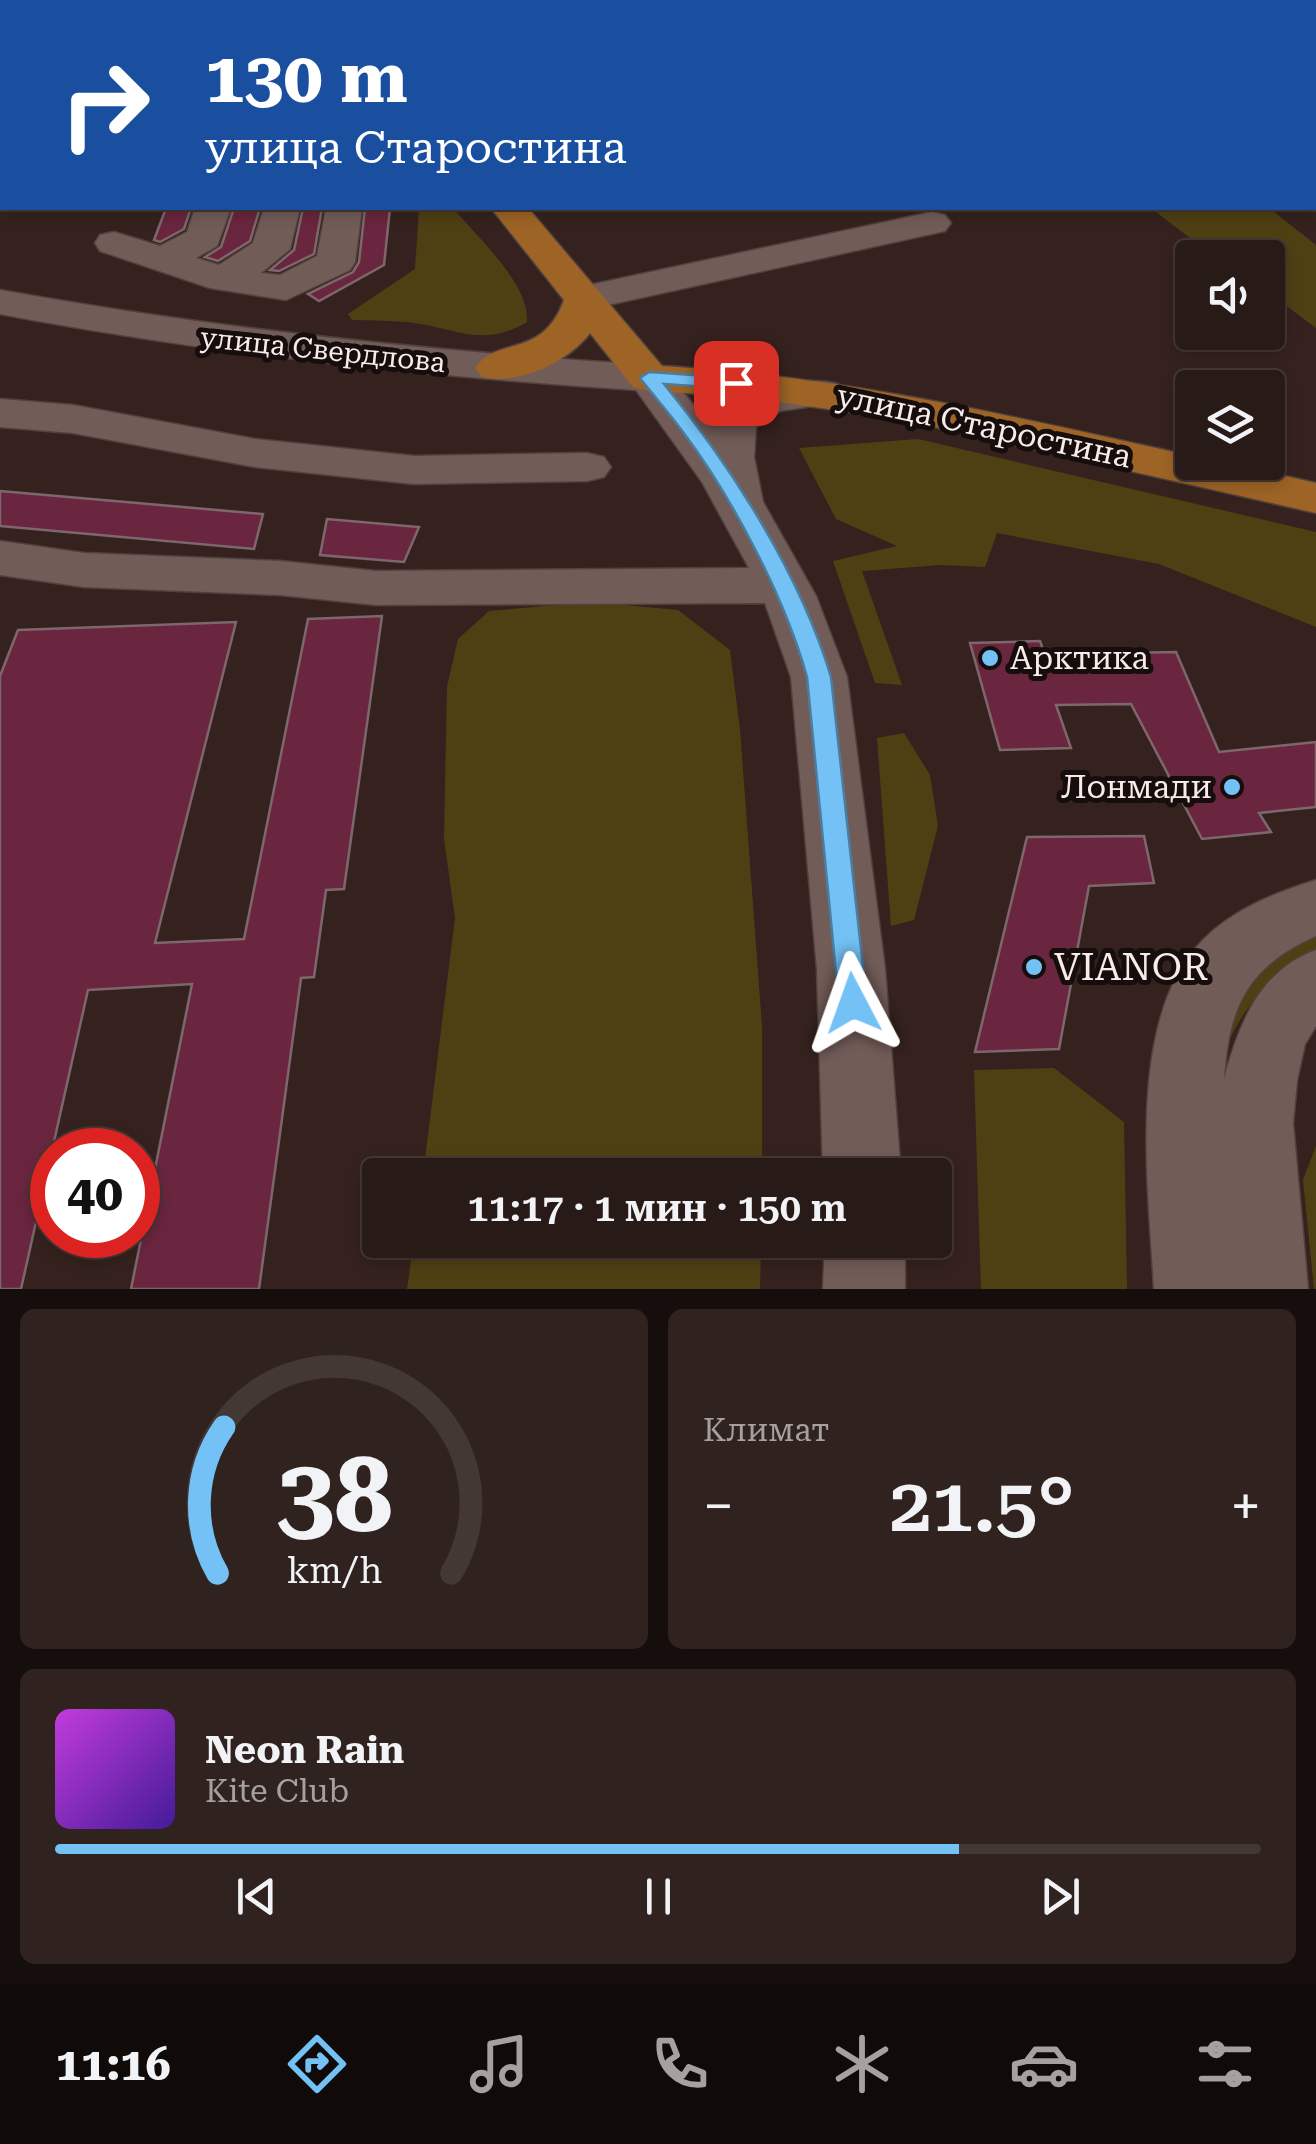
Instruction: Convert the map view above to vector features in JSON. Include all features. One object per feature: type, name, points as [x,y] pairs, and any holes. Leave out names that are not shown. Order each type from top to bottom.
[{"type":"main road","points":[[511,210],[649,378]]},
{"type":"main road","points":[[497,368],[554,348],[578,325],[585,298]]},
{"type":"main road","name":"улица Старостина","points":[[649,378],[822,393],[904,406],[1316,498]]},
{"type":"street","points":[[164,260],[204,238],[212,210]]},
{"type":"street","points":[[224,280],[272,249],[282,210]]},
{"type":"street","points":[[142,217],[138,226],[114,244],[224,280],[286,288],[336,262],[344,210]]},
{"type":"street","points":[[585,298],[800,248],[932,223]]},
{"type":"street","name":"улица Свердлова","points":[[0,302],[136,329],[351,357],[649,378]]},
{"type":"street","points":[[649,378],[692,430],[741,507],[808,639],[819,677],[851,968],[861,1158]]},
{"type":"street","points":[[741,507],[730,457],[734,422],[768,398],[822,393]]},
{"type":"street","points":[[0,413],[73,420],[255,453],[414,470],[587,467]]},
{"type":"street","points":[[0,558],[84,570],[280,578],[376,588],[783,585]]},
{"type":"street","points":[[0,592],[84,570]]},
{"type":"street","points":[[1195,1289],[1185,1122],[1196,1019],[1210,984],[1234,954],[1295,913],[1316,908]]},
{"type":"street","points":[[1267,1289],[1254,1136],[1261,1064],[1287,1009],[1316,980]]},
{"type":"street","points":[[864,1289],[865,1258]]},
{"type":"shaded area","points":[[419,210],[455,210],[511,277],[526,307],[527,322],[512,330],[484,335],[406,322],[352,320],[348,314],[415,269]]},
{"type":"shaded area","points":[[1150,210],[1272,210],[1316,245],[1316,328],[1285,305],[1285,240],[1193,240]]},
{"type":"shaded area","points":[[918,439],[1316,532],[1316,627],[1159,564],[997,533],[985,567],[941,565],[862,571],[902,685],[875,683],[833,561],[897,546],[836,519],[799,448]]},
{"type":"shaded area","points":[[591,602],[678,610],[730,650],[740,729],[762,1026],[762,1158],[425,1158],[455,918],[444,839],[447,687],[458,639],[489,611]]},
{"type":"shaded area","points":[[904,733],[930,775],[938,826],[914,920],[891,926],[877,738]]},
{"type":"shaded area","points":[[1316,927],[1316,957],[1263,992],[1244,1014],[1227,1045],[1234,987]]},
{"type":"shaded area","points":[[1054,1068],[1124,1122],[1127,1289],[981,1289],[974,1070]]},
{"type":"shaded area","points":[[1316,1146],[1316,1289],[1314,1289],[1303,1180]]},
{"type":"shaded area","points":[[411,1258],[761,1258],[760,1289],[407,1289]]},
{"type":"building","points":[[165,210],[190,210],[184,229],[160,242],[154,240]]},
{"type":"building","points":[[233,210],[259,210],[250,241],[218,261],[205,257],[221,247]]},
{"type":"building","points":[[303,210],[322,210],[314,254],[279,271],[270,270],[294,250]]},
{"type":"building","points":[[365,210],[390,210],[384,265],[319,301],[308,294],[353,272],[359,262]]},
{"type":"building","points":[[0,491],[263,514],[254,549],[0,526]]},
{"type":"building","points":[[327,519],[419,527],[404,562],[320,555]]},
{"type":"building","points":[[382,616],[344,889],[326,890],[314,977],[301,978],[259,1289],[131,1289],[137,1258],[160,1258],[160,1144],[192,984],[88,990],[57,1128],[30,1128],[30,1249],[21,1289],[0,1289],[0,676],[18,630],[236,622],[155,943],[244,939],[308,619]]},
{"type":"building","points":[[1040,641],[1050,669],[1132,667],[1126,653],[1176,652],[1219,752],[1316,742],[1316,807],[1259,813],[1271,832],[1202,839],[1131,704],[1056,705],[1071,748],[1000,750],[970,643]]},
{"type":"building","name":"VIANOR","points":[[1144,836],[1154,883],[1089,886],[1059,1049],[975,1052],[1027,837]]},
{"type":"place","name":"Арктика","points":[[990,658]]},
{"type":"place","name":"Лонмади","points":[[1232,787]]},
{"type":"place","name":"VIANOR","points":[[1034,967]]},
{"type":"route","points":[[736,383],[649,378],[692,430],[741,507],[808,639],[819,677],[853,1003]]}]
